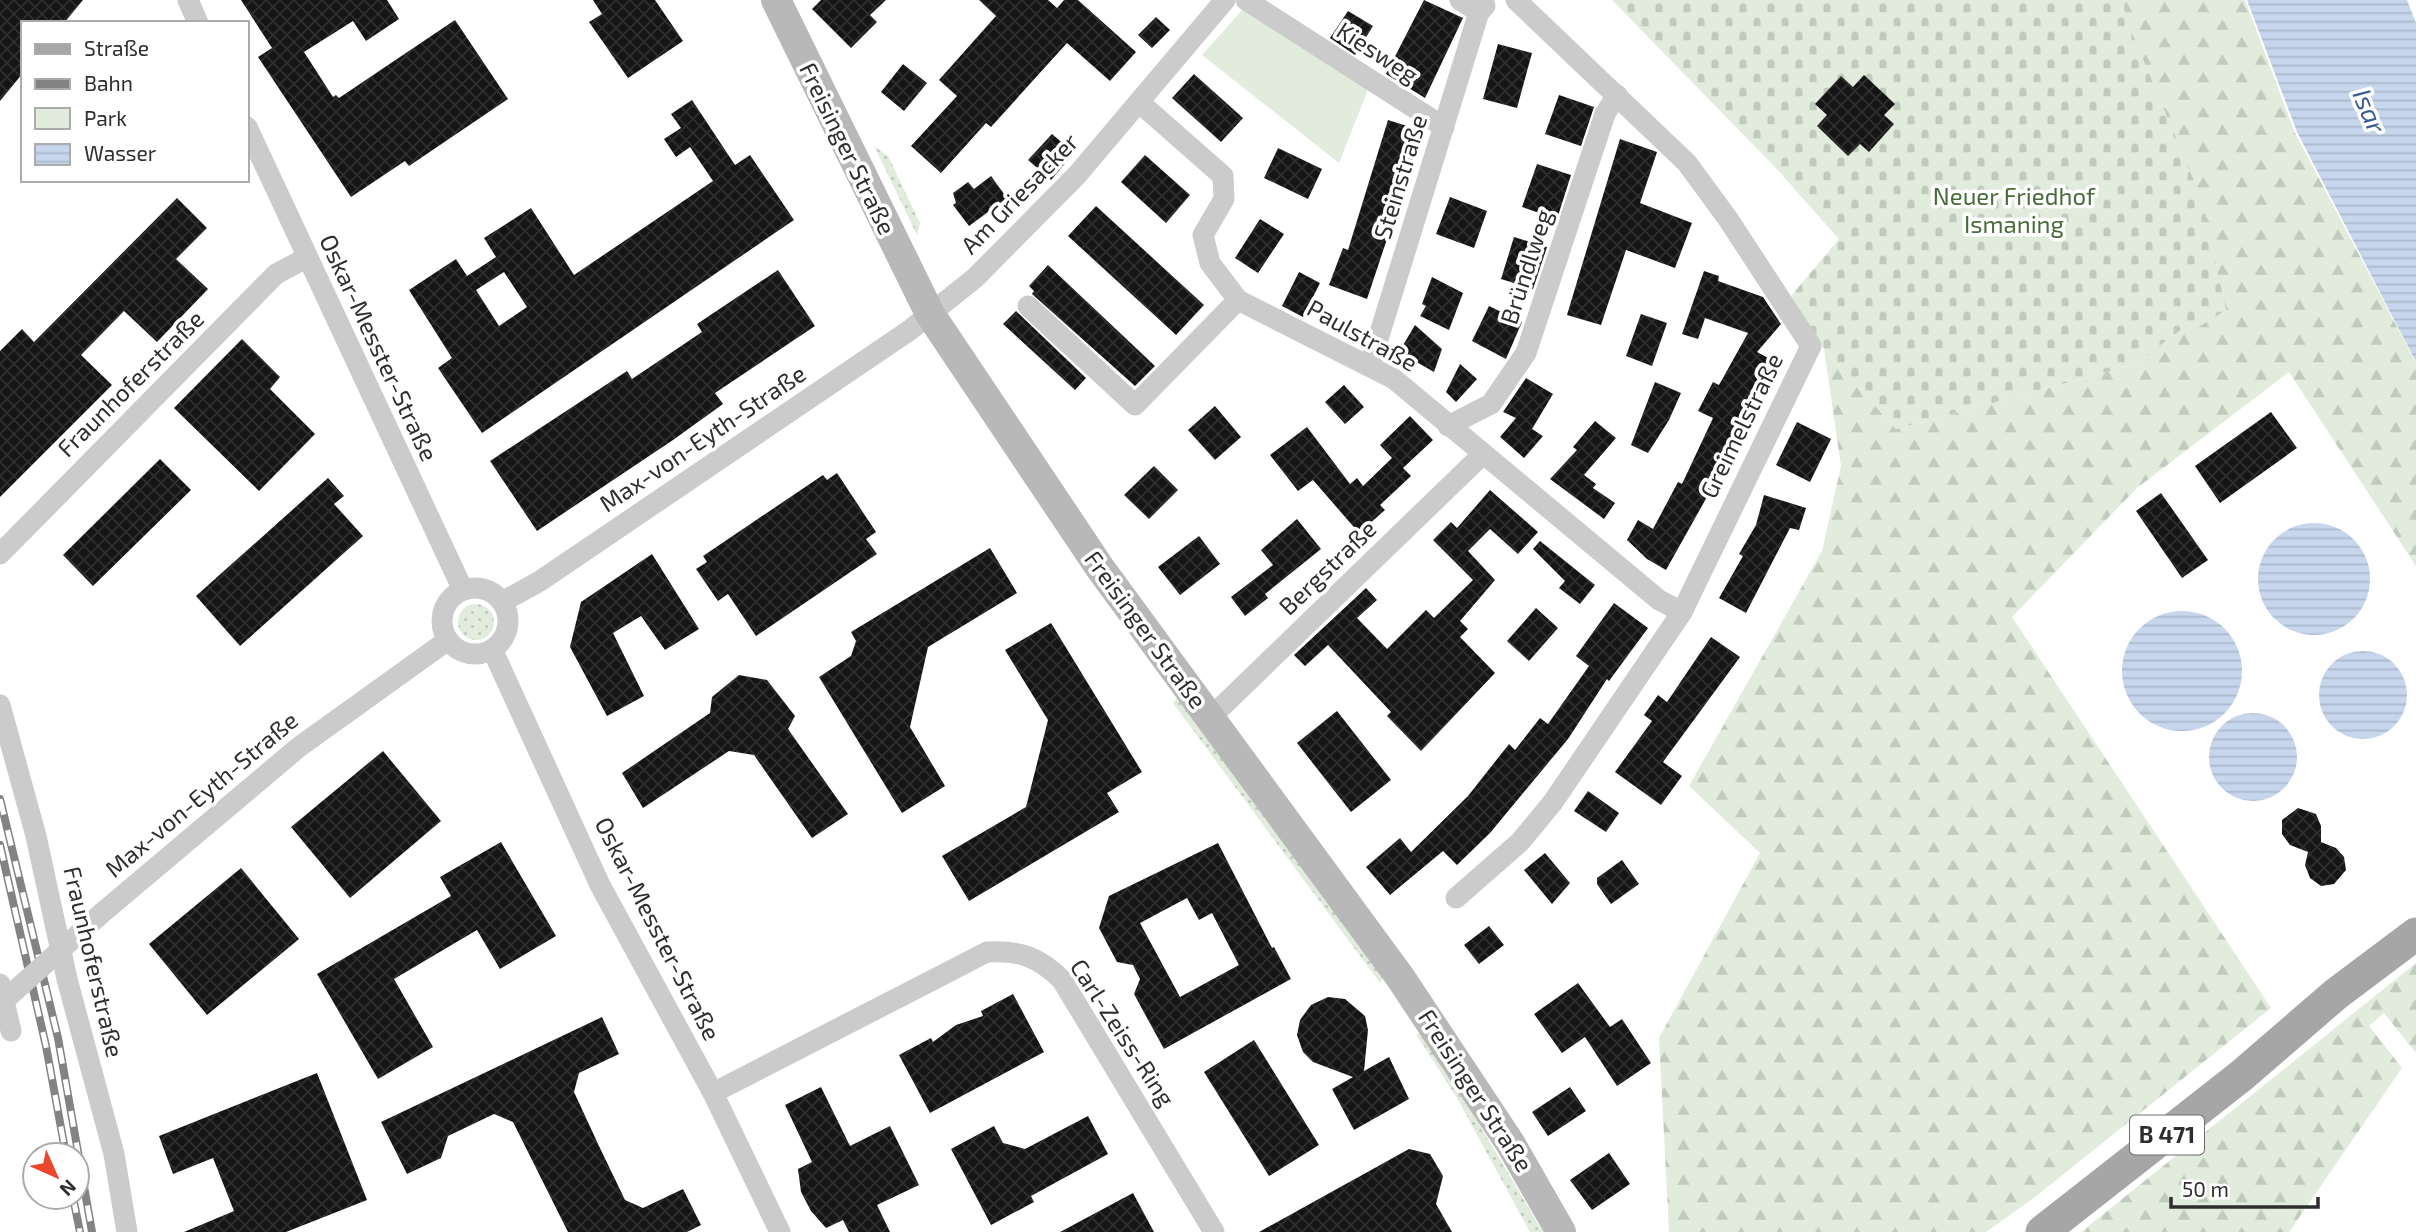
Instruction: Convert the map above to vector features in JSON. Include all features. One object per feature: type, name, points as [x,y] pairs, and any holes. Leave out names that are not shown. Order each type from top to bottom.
[{"type":"main road","name":"Freisinger Straße","points":[[776,0],[930,314],[1060,512],[1400,977],[1510,1143],[1561,1232]]},
{"type":"main road","name":"B 471","points":[[2042,1232],[2241,1076],[2348,984],[2416,934]]},
{"type":"street","points":[[188,0],[197,21]]},
{"type":"street","name":"Am Griesacker","points":[[930,314],[975,278],[1035,220],[1140,103],[1225,0]]},
{"type":"street","name":"Kiesweg","points":[[1246,0],[1444,127]]},
{"type":"street","points":[[1460,0],[1500,12],[1509,8],[1515,0]]},
{"type":"street","name":"Greimelstraße","points":[[1456,898],[1520,842],[1553,802],[1682,612],[1811,346],[1728,219],[1687,163],[1515,0]]},
{"type":"street","name":"Steinstraße","points":[[1370,365],[1482,6]]},
{"type":"street","name":"Bründlweg","points":[[1448,426],[1491,404],[1526,353],[1605,114],[1617,95]]},
{"type":"street","points":[[1028,306],[1135,405],[1238,300],[1210,263],[1203,235],[1224,199],[1223,176],[1140,103]]},
{"type":"street","name":"Oskar-Messter-Straße","points":[[248,129],[463,590]]},
{"type":"street","name":"Fraunhoferstraße","points":[[0,554],[276,274],[306,258]]},
{"type":"street","name":"Paulstraße","points":[[1238,300],[1394,379],[1659,600],[1682,612]]},
{"type":"street","name":"Max-von-Eyth-Straße","points":[[502,602],[540,581],[646,510],[930,314]]},
{"type":"street","name":"Bergstraße","points":[[1210,718],[1482,455]]},
{"type":"street","points":[[463,590],[489,591],[502,602],[506,612],[506,633],[492,649],[473,654],[464,652],[448,640],[443,631],[443,611],[454,595],[463,590]]},
{"type":"street","name":"Max-von-Eyth-Straße","points":[[0,1004],[102,913],[299,747],[448,640]]},
{"type":"street","name":"Oskar-Messter-Straße","points":[[492,649],[600,885],[713,1093],[780,1232]]},
{"type":"street","name":"Fraunhoferstraße","points":[[0,705],[36,836],[67,979],[114,1154],[127,1232]]},
{"type":"street","name":"Carl-Zeiss-Ring","points":[[713,1093],[987,953],[1008,951],[1027,954],[1048,965],[1062,979],[1214,1232]]},
{"type":"street","points":[[0,984],[11,1031]]},
{"type":"green space","name":"Neuer Friedhof Ismaning","points":[[1612,0],[2122,0],[2127,21],[2202,200],[2226,310],[2197,328],[2189,324],[2133,365],[1896,429],[1824,349],[1791,296],[1839,239],[1773,165]]},
{"type":"green space","points":[[2122,0],[2245,0],[2295,133],[2416,363],[2416,566],[2289,372],[2137,488],[2012,617],[2271,1008],[2035,1197],[1986,1232],[1669,1232],[1659,1038],[1760,853],[1689,786],[1822,551],[1841,466],[1824,349],[1896,429],[2133,365],[2189,323]]},
{"type":"green space","points":[[1243,9],[1369,87],[1339,163],[1202,55]]},
{"type":"green space","points":[[874,146],[888,156],[920,223],[917,235]]},
{"type":"green space","points":[[476,604],[488,610],[494,622],[488,634],[476,640],[464,634],[458,622],[464,610]]},
{"type":"green space","points":[[1178,695],[1385,975],[1380,983],[1173,703]]},
{"type":"green space","points":[[2416,963],[2416,1053],[2384,1013],[2369,1026],[2402,1068],[2289,1232],[2081,1232]]},
{"type":"green space","points":[[1425,1033],[1543,1232],[1530,1232],[1457,1098],[1416,1034]]},
{"type":"water","name":"Isar","points":[[2247,0],[2407,0],[2416,23],[2416,362],[2297,132]]},
{"type":"water","points":[[2314,523],[2335,527],[2354,539],[2366,558],[2370,579],[2366,600],[2354,619],[2335,631],[2314,635],[2293,631],[2274,619],[2262,600],[2258,579],[2262,558],[2274,539],[2293,527]]},
{"type":"water","points":[[2182,611],[2205,616],[2224,629],[2237,648],[2242,671],[2237,694],[2224,713],[2205,726],[2182,731],[2159,726],[2140,713],[2127,694],[2122,671],[2127,648],[2140,629],[2159,616]]},
{"type":"water","points":[[2363,651],[2388,658],[2400,670],[2407,695],[2400,720],[2388,732],[2363,739],[2338,732],[2326,720],[2319,695],[2326,670],[2338,658]]},
{"type":"water","points":[[2253,713],[2270,716],[2284,726],[2294,740],[2297,757],[2294,774],[2284,788],[2270,798],[2253,801],[2236,798],[2222,788],[2212,774],[2209,757],[2212,740],[2222,726],[2236,716]]},
{"type":"building","points":[[0,0],[83,0],[66,21],[21,21],[21,75],[0,101]]},
{"type":"building","points":[[241,0],[387,0],[399,19],[366,41],[353,21],[304,52],[333,97],[336,95],[339,98],[455,20],[508,99],[409,166],[405,161],[351,197],[258,57],[272,48]]},
{"type":"building","points":[[593,0],[655,0],[683,41],[628,78],[589,22],[602,14]]},
{"type":"building","points":[[821,0],[886,0],[870,15],[877,22],[851,48],[812,9]]},
{"type":"building","points":[[979,0],[1048,0],[1057,8],[1064,0],[1078,0],[1136,52],[1110,81],[1067,43],[991,127],[986,123],[941,173],[911,146],[957,96],[939,80],[996,16]]},
{"type":"building","points":[[1424,0],[1463,18],[1425,98],[1386,74]]},
{"type":"building","points":[[1348,11],[1373,26],[1355,55],[1330,38]]},
{"type":"building","points":[[1156,17],[1170,30],[1152,48],[1138,35]]},
{"type":"building","points":[[1498,44],[1532,53],[1517,108],[1483,99]]},
{"type":"building","points":[[903,64],[927,83],[904,111],[881,92]]},
{"type":"building","points":[[1194,74],[1243,118],[1221,142],[1172,98]]},
{"type":"building","points":[[1864,75],[1895,104],[1884,115],[1894,124],[1869,152],[1860,144],[1848,156],[1817,126],[1827,115],[1815,104],[1841,76],[1853,87]]},
{"type":"building","points":[[1559,95],[1594,107],[1581,146],[1545,134]]},
{"type":"building","points":[[692,100],[735,165],[750,155],[794,220],[482,433],[438,368],[452,358],[409,290],[456,259],[467,276],[496,257],[484,238],[531,208],[574,275],[713,181],[690,147],[676,157],[664,139],[681,128],[671,114]],"holes":[[[504,272],[527,307],[499,326],[476,290]]]},
{"type":"building","points":[[1388,120],[1423,131],[1367,299],[1329,285],[1343,248],[1348,250]]},
{"type":"building","points":[[1052,134],[1074,153],[1051,180],[1028,160]]},
{"type":"building","points":[[1620,139],[1657,152],[1640,203],[1692,223],[1675,268],[1626,250],[1601,325],[1567,315]]},
{"type":"building","points":[[1278,148],[1322,169],[1308,199],[1264,178]]},
{"type":"building","points":[[1145,155],[1190,195],[1166,223],[1121,182]]},
{"type":"building","points":[[1537,164],[1571,175],[1557,219],[1522,207]]},
{"type":"building","points":[[991,176],[1007,198],[969,226],[953,205],[956,203],[953,193],[968,182],[974,189]]},
{"type":"building","points":[[1450,197],[1487,211],[1474,248],[1436,234]]},
{"type":"building","points":[[177,198],[207,228],[176,259],[208,289],[157,342],[124,311],[81,355],[112,385],[0,497],[0,351],[22,329],[34,342]]},
{"type":"building","points":[[1096,206],[1204,305],[1176,335],[1068,236]]},
{"type":"building","points":[[1260,219],[1284,234],[1258,273],[1235,258]]},
{"type":"building","points":[[1514,237],[1547,247],[1533,289],[1501,279]]},
{"type":"building","points":[[1048,265],[1155,366],[1135,386],[1032,294],[1034,291],[1029,286]]},
{"type":"building","points":[[778,270],[815,326],[715,393],[723,404],[537,531],[490,461],[627,371],[632,379],[702,332],[697,324]]},
{"type":"building","points":[[1704,271],[1719,276],[1718,281],[1763,297],[1781,324],[1757,352],[1776,362],[1758,389],[1717,479],[1666,570],[1647,559],[1627,540],[1638,520],[1653,529],[1678,482],[1682,484],[1713,418],[1698,411],[1713,382],[1719,385],[1748,333],[1705,318],[1698,339],[1682,334]]},
{"type":"building","points":[[1299,272],[1320,283],[1303,317],[1282,306]]},
{"type":"building","points":[[1432,277],[1463,293],[1449,330],[1420,316],[1426,306],[1422,304]]},
{"type":"building","points":[[1489,306],[1522,322],[1506,359],[1472,341]]},
{"type":"building","points":[[1016,311],[1086,378],[1075,390],[1003,324]]},
{"type":"building","points":[[1641,314],[1667,323],[1652,366],[1626,356]]},
{"type":"building","points":[[1415,325],[1442,349],[1434,372],[1399,352]]},
{"type":"building","points":[[242,339],[280,377],[270,389],[315,434],[259,491],[174,408]]},
{"type":"building","points":[[1460,364],[1477,379],[1456,402],[1446,392]]},
{"type":"building","points":[[1526,378],[1553,394],[1532,429],[1543,436],[1524,458],[1500,437],[1516,418],[1503,412]]},
{"type":"building","points":[[1655,382],[1681,393],[1669,420],[1648,453],[1631,445]]},
{"type":"building","points":[[1344,385],[1364,407],[1345,424],[1325,402]]},
{"type":"building","points":[[1215,406],[1241,437],[1215,460],[1188,430]]},
{"type":"building","points":[[2271,412],[2297,448],[2220,503],[2195,466]]},
{"type":"building","points":[[1410,416],[1433,440],[1403,468],[1411,476],[1380,505],[1385,510],[1359,533],[1313,480],[1298,491],[1270,455],[1307,427],[1350,484],[1357,478],[1363,486],[1392,458],[1380,445]]},
{"type":"building","points":[[1595,421],[1616,438],[1584,475],[1596,484],[1593,488],[1615,503],[1604,519],[1550,479],[1577,450],[1573,447]]},
{"type":"building","points":[[1797,422],[1831,439],[1810,482],[1776,465]]},
{"type":"building","points":[[160,459],[191,490],[93,586],[63,555]]},
{"type":"building","points":[[1154,466],[1178,490],[1149,519],[1124,495]]},
{"type":"building","points":[[837,473],[876,532],[866,539],[877,554],[756,636],[728,594],[718,601],[696,569],[707,562],[703,556],[823,475],[827,480]]},
{"type":"building","points":[[328,478],[344,496],[334,504],[363,536],[240,646],[196,596]]},
{"type":"building","points":[[1490,490],[1538,532],[1518,554],[1490,529],[1468,551],[1495,580],[1460,621],[1468,629],[1460,637],[1495,673],[1421,751],[1387,716],[1391,712],[1328,645],[1305,666],[1294,655],[1366,588],[1377,600],[1357,618],[1387,649],[1426,610],[1434,618],[1473,580],[1433,540],[1451,522],[1457,528]]},
{"type":"building","points":[[2161,493],[2208,560],[2182,578],[2136,511]]},
{"type":"building","points":[[1764,495],[1806,508],[1799,530],[1790,528],[1746,613],[1719,598],[1743,556],[1739,554],[1756,525]]},
{"type":"building","points":[[1297,519],[1321,549],[1265,594],[1268,598],[1245,616],[1231,597],[1273,565],[1261,550]]},
{"type":"building","points":[[1199,536],[1220,564],[1180,595],[1158,567]]},
{"type":"building","points":[[1540,541],[1595,585],[1580,604],[1559,588],[1565,581],[1533,549]]},
{"type":"building","points":[[990,548],[1017,593],[928,647],[910,727],[945,786],[902,813],[819,677],[851,656],[856,641],[851,632]]},
{"type":"building","points":[[652,554],[699,629],[665,650],[641,616],[613,633],[644,696],[607,716],[570,647],[581,602]]},
{"type":"building","points":[[1614,603],[1648,628],[1609,681],[1607,679],[1568,739],[1490,833],[1457,865],[1443,851],[1390,895],[1366,867],[1400,838],[1411,852],[1468,796],[1509,744],[1515,750],[1540,718],[1548,724],[1589,666],[1576,656]]},
{"type":"building","points":[[1536,608],[1558,628],[1529,661],[1507,641]]},
{"type":"building","points":[[1051,623],[1142,772],[1107,793],[1119,812],[969,901],[942,856],[1026,807],[1048,720],[1005,650]]},
{"type":"building","points":[[1711,637],[1740,657],[1663,762],[1682,776],[1661,805],[1615,772],[1652,721],[1644,715],[1658,695],[1667,702]]},
{"type":"building","points":[[739,675],[767,680],[795,716],[788,729],[848,814],[812,838],[754,755],[729,751],[643,808],[622,773],[710,713],[712,697]]},
{"type":"building","points":[[1337,711],[1391,780],[1351,812],[1297,743]]},
{"type":"building","points":[[383,751],[441,821],[350,898],[291,827]]},
{"type":"building","points":[[1588,791],[1619,813],[1606,832],[1574,811]]},
{"type":"building","points":[[2298,808],[2316,814],[2321,826],[2321,842],[2336,848],[2344,857],[2346,870],[2334,884],[2321,886],[2310,878],[2305,865],[2308,852],[2290,845],[2282,834],[2282,820]]},
{"type":"building","points":[[501,842],[556,936],[500,969],[477,930],[394,979],[433,1047],[378,1079],[317,974],[451,896],[440,877]]},
{"type":"building","points":[[1218,843],[1291,979],[1164,1049],[1134,994],[1140,979],[1133,965],[1117,962],[1099,928],[1109,896]],"holes":[[[1187,898],[1199,920],[1212,913],[1239,965],[1180,997],[1140,923]]]},
{"type":"building","points":[[1545,853],[1570,883],[1552,904],[1524,870]]},
{"type":"building","points":[[1622,860],[1639,884],[1611,904],[1597,884],[1597,878]]},
{"type":"building","points":[[241,868],[299,939],[207,1015],[149,944]]},
{"type":"building","points":[[1489,926],[1504,945],[1479,964],[1464,945]]},
{"type":"building","points":[[1578,983],[1610,1027],[1622,1019],[1651,1063],[1617,1086],[1585,1037],[1562,1053],[1534,1014]]},
{"type":"building","points":[[1013,994],[1044,1052],[930,1113],[899,1055],[931,1038],[933,1042],[956,1025],[983,1016],[981,1011]]},
{"type":"building","points":[[1328,997],[1345,999],[1365,1016],[1368,1030],[1364,1071],[1389,1057],[1409,1099],[1354,1130],[1332,1089],[1353,1077],[1313,1062],[1303,1052],[1297,1035],[1300,1020],[1311,1005]]},
{"type":"building","points":[[602,1017],[619,1054],[579,1073],[574,1092],[599,1146],[625,1200],[643,1208],[683,1189],[701,1225],[687,1232],[568,1232],[513,1122],[494,1114],[448,1136],[441,1158],[407,1174],[381,1122]]},
{"type":"building","points":[[1254,1040],[1319,1145],[1269,1176],[1204,1072]]},
{"type":"building","points":[[317,1073],[367,1200],[286,1232],[184,1232],[234,1211],[213,1158],[173,1174],[159,1136]]},
{"type":"building","points":[[821,1087],[850,1146],[890,1126],[919,1185],[877,1205],[890,1232],[849,1232],[843,1220],[826,1228],[811,1211],[801,1192],[798,1169],[812,1162],[785,1105]]},
{"type":"building","points":[[1570,1087],[1586,1111],[1548,1136],[1532,1112]]},
{"type":"building","points":[[1088,1116],[1108,1154],[1031,1196],[1034,1202],[991,1225],[951,1149],[994,1126],[1003,1143],[1025,1149]]},
{"type":"building","points":[[1409,1149],[1430,1154],[1443,1176],[1436,1204],[1452,1232],[1259,1232]]},
{"type":"building","points":[[1609,1153],[1630,1184],[1592,1210],[1570,1180]]},
{"type":"building","points":[[1133,1193],[1154,1232],[1060,1232]]},
{"type":"railway","points":[[0,799],[58,1038],[92,1232]]},
{"type":"railway","points":[[0,845],[46,1046],[63,1141]]},
{"type":"railway","points":[[76,1211],[80,1232]]}]
